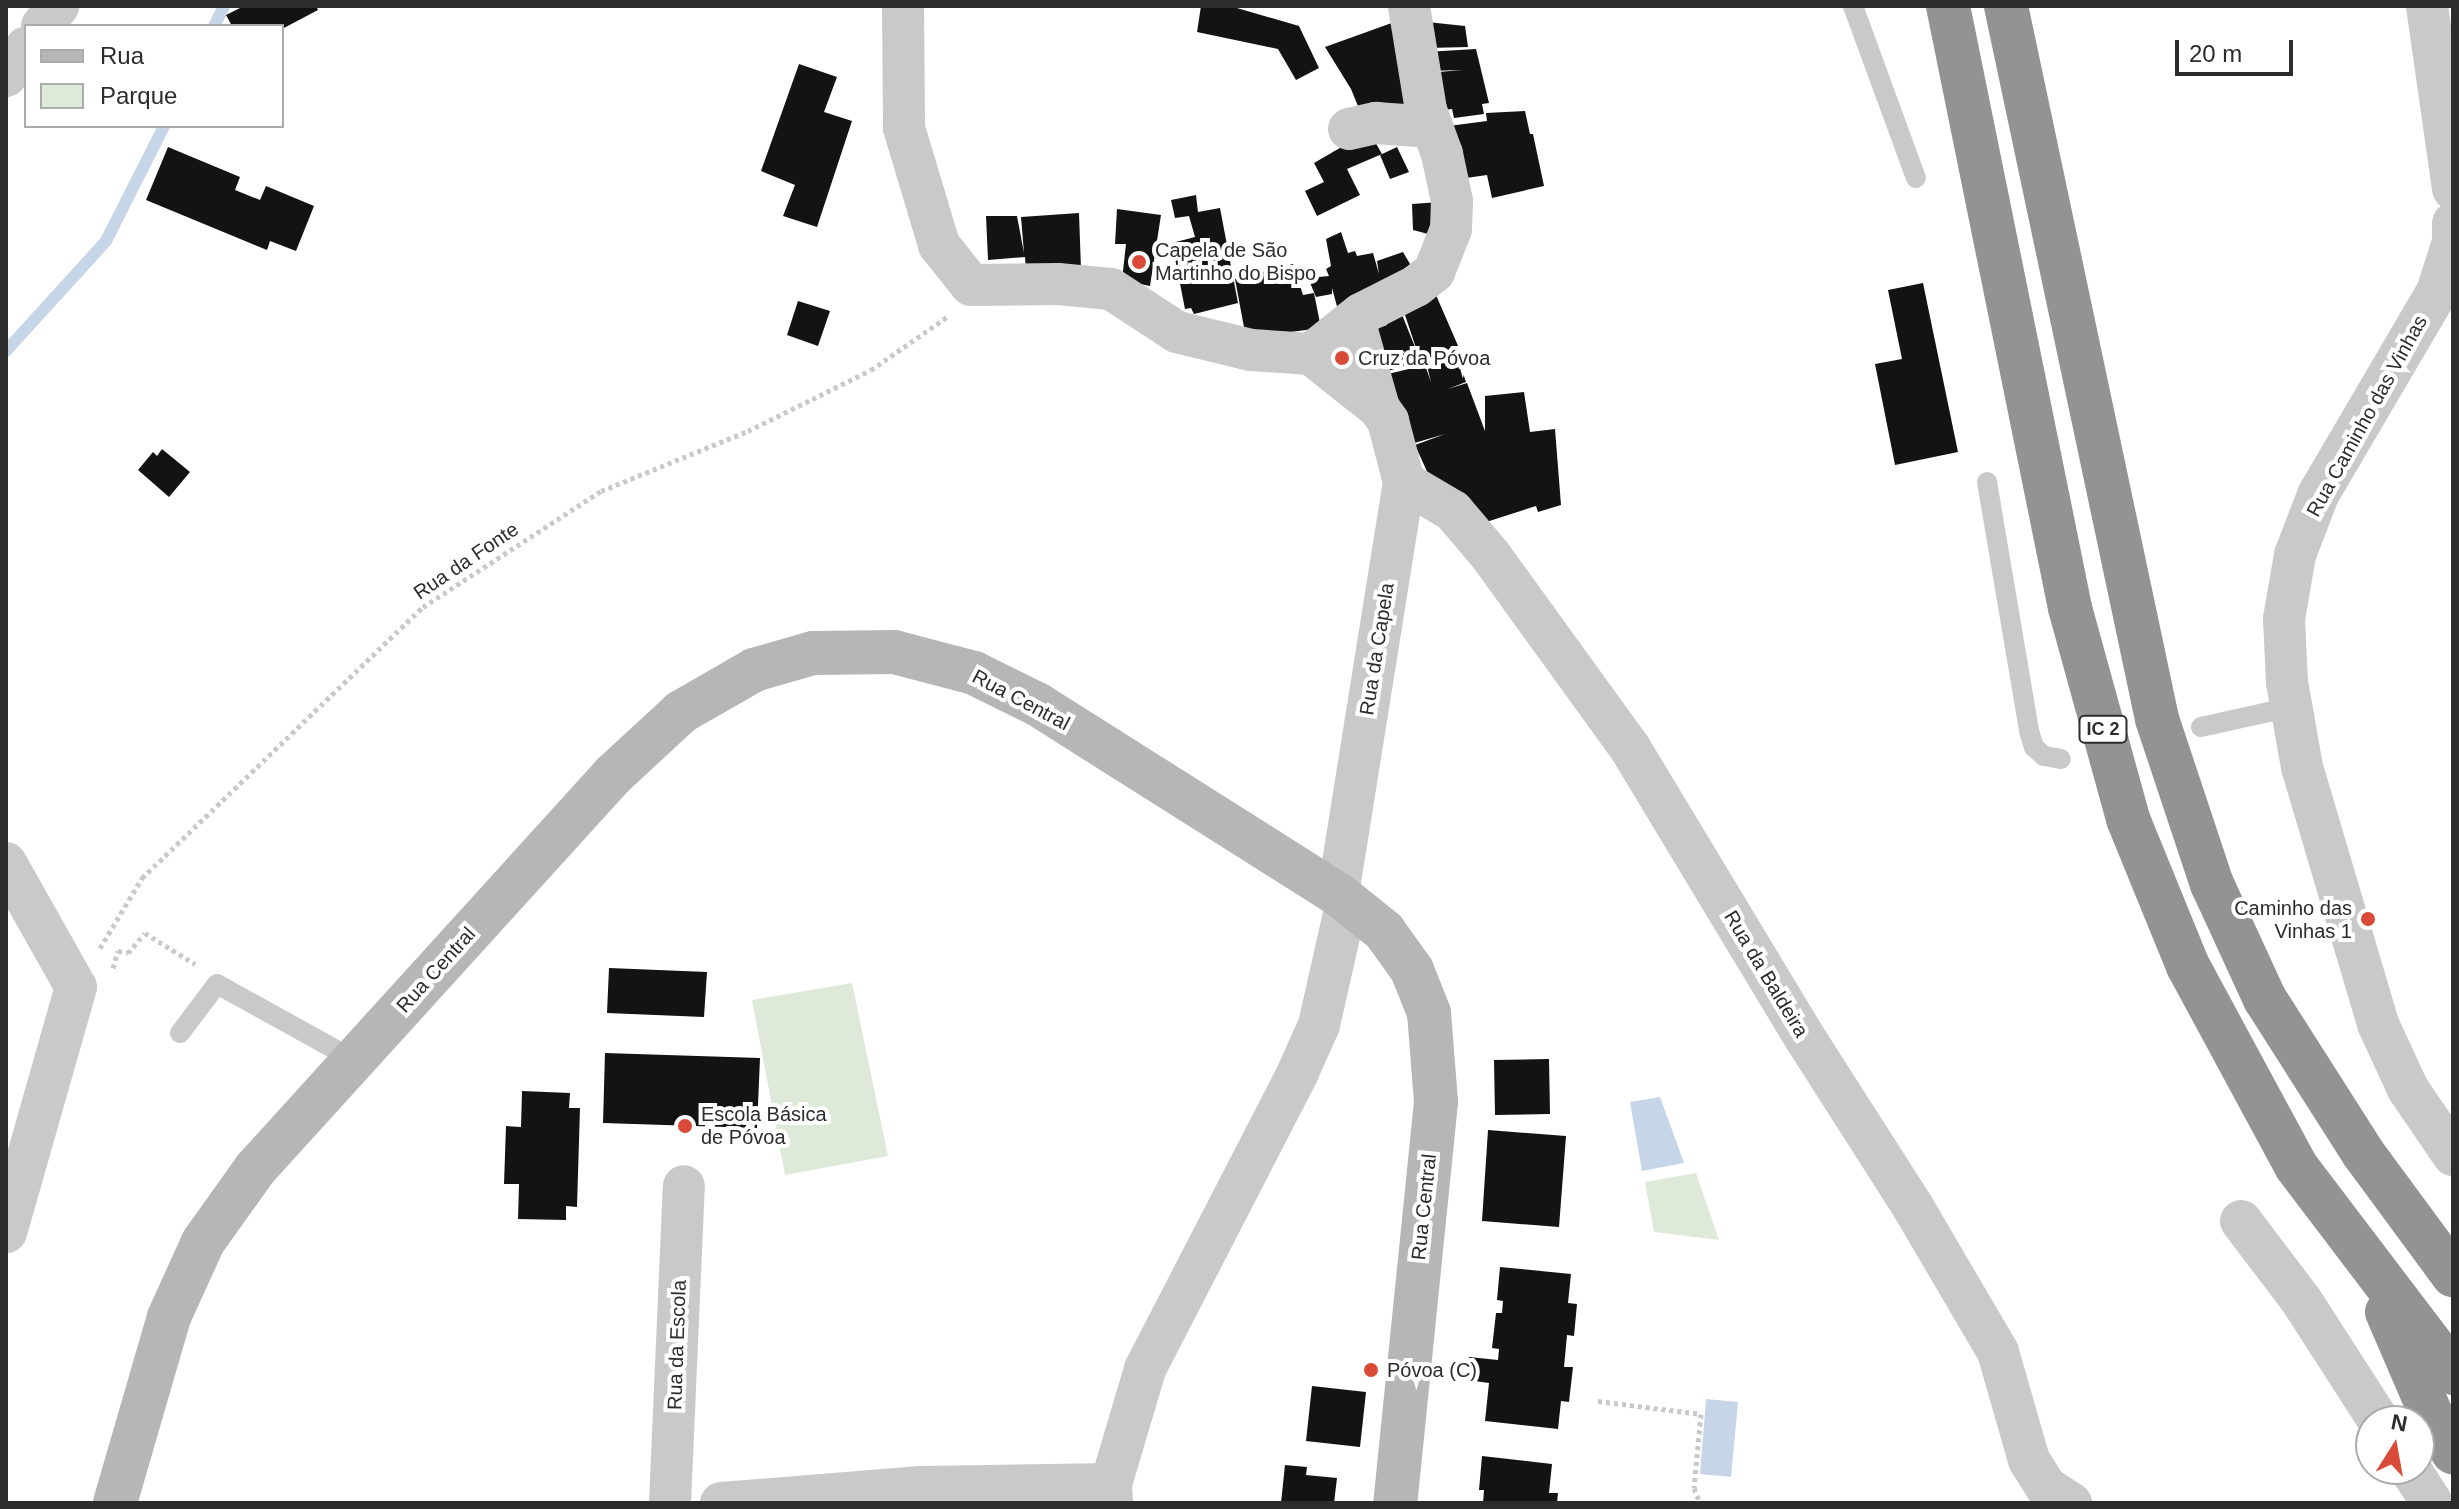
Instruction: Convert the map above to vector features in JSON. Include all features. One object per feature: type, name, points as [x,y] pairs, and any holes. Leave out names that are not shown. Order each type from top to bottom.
[{"type":"highway","name":"IC 2","points":[[1948,6],[2070,608],[2128,819],[2188,966],[2296,1166],[2453,1373]]},
{"type":"highway","name":"IC 2","points":[[2006,6],[2157,719],[2212,884],[2265,999],[2363,1153],[2453,1275]]},
{"type":"highway","points":[[2361,1251],[2433,1419],[2453,1452]]},
{"type":"street","points":[[44,24],[58,6]]},
{"type":"street","points":[[903,6],[904,128],[939,245],[971,285],[1058,284],[1111,289],[1177,332],[1251,350],[1311,354],[1354,320],[1416,286],[1434,272],[1451,229],[1452,201],[1432,127],[1409,6]]},
{"type":"street","points":[[2427,6],[2453,189]]},
{"type":"street","points":[[6,76],[24,50]]},
{"type":"street","points":[[1349,129],[1376,123],[1432,127]]},
{"type":"street","name":"Rua Caminho das Vinhas","points":[[2453,223],[2453,242],[2437,292],[2318,495],[2295,555],[2284,619],[2291,707],[2302,767],[2378,1024],[2408,1089],[2453,1155]]},
{"type":"street","name":"Rua da Capela","points":[[1354,320],[1379,408]]},
{"type":"street","name":"Rua da Capela","points":[[1112,1493],[1145,1369],[1298,1072],[1319,1025],[1342,898],[1404,482],[1388,421],[1379,408],[1311,354]]},
{"type":"street","name":"Rua da Baldeira","points":[[1404,482],[1453,511],[1491,556],[1630,748],[1805,1038],[1913,1207],[1998,1352],[2029,1460],[2046,1487],[2071,1503]]},
{"type":"street","name":"Rua Central","points":[[115,1503],[169,1317],[203,1242],[255,1169],[613,775],[681,712],[754,670],[813,653],[894,652],[974,673],[1037,704],[1342,898],[1384,931],[1412,970],[1429,1013],[1435,1056],[1436,1102],[1395,1503]]},
{"type":"street","points":[[6,863],[94,980],[6,1232]]},
{"type":"street","name":"Rua da Escola","points":[[670,1503],[684,1186]]},
{"type":"street","points":[[2241,1221],[2301,1300],[2369,1405]]},
{"type":"street","points":[[2420,1485],[2432,1503]]},
{"type":"street","points":[[721,1503],[920,1487],[1112,1493]]},
{"type":"lane","points":[[1853,6],[1916,178]]},
{"type":"lane","points":[[1987,482],[2029,731],[2034,747],[2044,756],[2061,759]]},
{"type":"lane","points":[[2201,727],[2291,707]]},
{"type":"lane","points":[[180,1033],[217,984],[354,1060]]},
{"type":"path","name":"Rua da Fonte","points":[[94,980],[142,878],[423,607],[601,491],[748,431],[871,370],[945,320],[971,285]]},
{"type":"path","points":[[94,980],[118,951],[128,953],[145,933],[196,965]]},
{"type":"path","points":[[1598,1401],[1701,1414],[1694,1488],[1700,1503]]},
{"type":"green space","points":[[852,983],[888,1156],[785,1175],[752,1000]]},
{"type":"green space","points":[[1696,1173],[1719,1240],[1654,1232],[1645,1182]]},
{"type":"water","points":[[1660,1097],[1684,1163],[1642,1171],[1630,1102]]},
{"type":"water","points":[[1706,1399],[1738,1402],[1731,1477],[1700,1474]]},
{"type":"building","points":[[244,6],[316,6],[318,10],[284,28],[284,24],[231,24],[226,15]]},
{"type":"building","points":[[1201,6],[1230,6],[1299,26],[1319,68],[1296,80],[1278,49],[1197,32]]},
{"type":"building","points":[[1400,20],[1418,107],[1362,116],[1351,89],[1325,47]]},
{"type":"building","points":[[1427,22],[1465,26],[1468,47],[1428,48]]},
{"type":"building","points":[[1476,49],[1489,103],[1482,104],[1484,114],[1454,118],[1452,109],[1435,111],[1427,73],[1462,70],[1428,71],[1425,52]]},
{"type":"building","points":[[799,64],[837,77],[824,112],[852,121],[817,227],[783,216],[795,185],[761,171]]},
{"type":"building","points":[[1525,111],[1544,186],[1492,198],[1487,175],[1459,179],[1441,127],[1487,121],[1486,113]]},
{"type":"building","points":[[1369,131],[1382,154],[1347,169],[1360,195],[1317,216],[1305,191],[1324,182],[1314,163]]},
{"type":"building","points":[[168,147],[240,177],[235,190],[260,200],[266,186],[314,206],[296,251],[270,241],[267,250],[146,200]]},
{"type":"building","points":[[1397,147],[1409,172],[1390,179],[1380,155]]},
{"type":"building","points":[[1196,195],[1198,212],[1220,208],[1238,303],[1194,314],[1191,308],[1185,309],[1172,243],[1195,237],[1189,216],[1175,218],[1171,200]]},
{"type":"building","points":[[1440,202],[1432,235],[1413,230],[1412,204]]},
{"type":"building","name":"Capela de São Martinho do Bispo","points":[[1117,209],[1161,215],[1150,286],[1122,280],[1126,244],[1115,244]]},
{"type":"building","points":[[1079,213],[1081,269],[1026,271],[1025,257],[988,260],[986,216],[1017,216],[1024,253],[1021,217]]},
{"type":"building","points":[[1341,232],[1348,253],[1355,251],[1357,256],[1373,253],[1379,274],[1377,261],[1403,252],[1417,276],[1338,310],[1332,288],[1332,294],[1316,297],[1308,278],[1329,276],[1326,269],[1331,266],[1326,239]]},
{"type":"building","points":[[1293,264],[1303,295],[1314,293],[1321,328],[1246,338],[1235,279]]},
{"type":"building","points":[[1923,283],[1958,452],[1895,465],[1875,364],[1902,359],[1888,290]]},
{"type":"building","points":[[1436,295],[1459,348],[1385,372],[1373,330],[1387,325],[1383,314],[1399,307],[1419,357],[1402,306]]},
{"type":"building","points":[[798,301],[830,311],[818,346],[787,335]]},
{"type":"building","points":[[1457,355],[1466,382],[1448,389],[1467,383],[1485,431],[1485,396],[1524,392],[1530,432],[1555,429],[1561,505],[1538,512],[1536,506],[1480,524],[1434,487],[1415,445],[1445,434],[1411,444],[1384,375],[1425,365],[1431,382],[1427,366]]},
{"type":"building","points":[[162,449],[190,472],[169,497],[138,470],[153,452],[157,456]]},
{"type":"building","points":[[609,968],[707,972],[704,1017],[607,1013]]},
{"type":"building","points":[[605,1053],[760,1058],[757,1128],[603,1123]]},
{"type":"building","points":[[1549,1059],[1550,1114],[1495,1115],[1494,1060]]},
{"type":"building","points":[[522,1091],[570,1093],[569,1108],[580,1108],[577,1207],[566,1206],[566,1220],[518,1219],[519,1184],[504,1184],[506,1126],[521,1127]]},
{"type":"building","points":[[1488,1130],[1566,1136],[1559,1227],[1482,1221]]},
{"type":"building","points":[[1500,1267],[1571,1274],[1568,1303],[1577,1304],[1574,1336],[1567,1335],[1564,1367],[1573,1367],[1569,1402],[1561,1401],[1558,1429],[1485,1421],[1489,1383],[1467,1380],[1469,1357],[1498,1360],[1499,1349],[1492,1348],[1496,1313],[1502,1313],[1503,1301],[1497,1300]]},
{"type":"building","points":[[1312,1386],[1366,1392],[1360,1447],[1306,1441]]},
{"type":"building","points":[[1482,1456],[1552,1464],[1549,1493],[1558,1493],[1557,1503],[1483,1503],[1484,1490],[1479,1490]]},
{"type":"building","points":[[1285,1465],[1307,1467],[1306,1475],[1337,1478],[1334,1503],[1281,1503]]},
{"type":"waterway","points":[[215,24],[224,6]]},
{"type":"waterway","points":[[6,351],[106,241],[163,128]]},
{"type":"place","name":"Capela de São Martinho do Bispo","points":[[1139,262]]},
{"type":"place","name":"Cruz da Póvoa","points":[[1342,358]]},
{"type":"place","name":"Caminho das Vinhas 1","points":[[2368,919]]},
{"type":"place","name":"Escola Básica de Póvoa","points":[[685,1126]]},
{"type":"place","name":"Póvoa (C)","points":[[1371,1370]]}]
